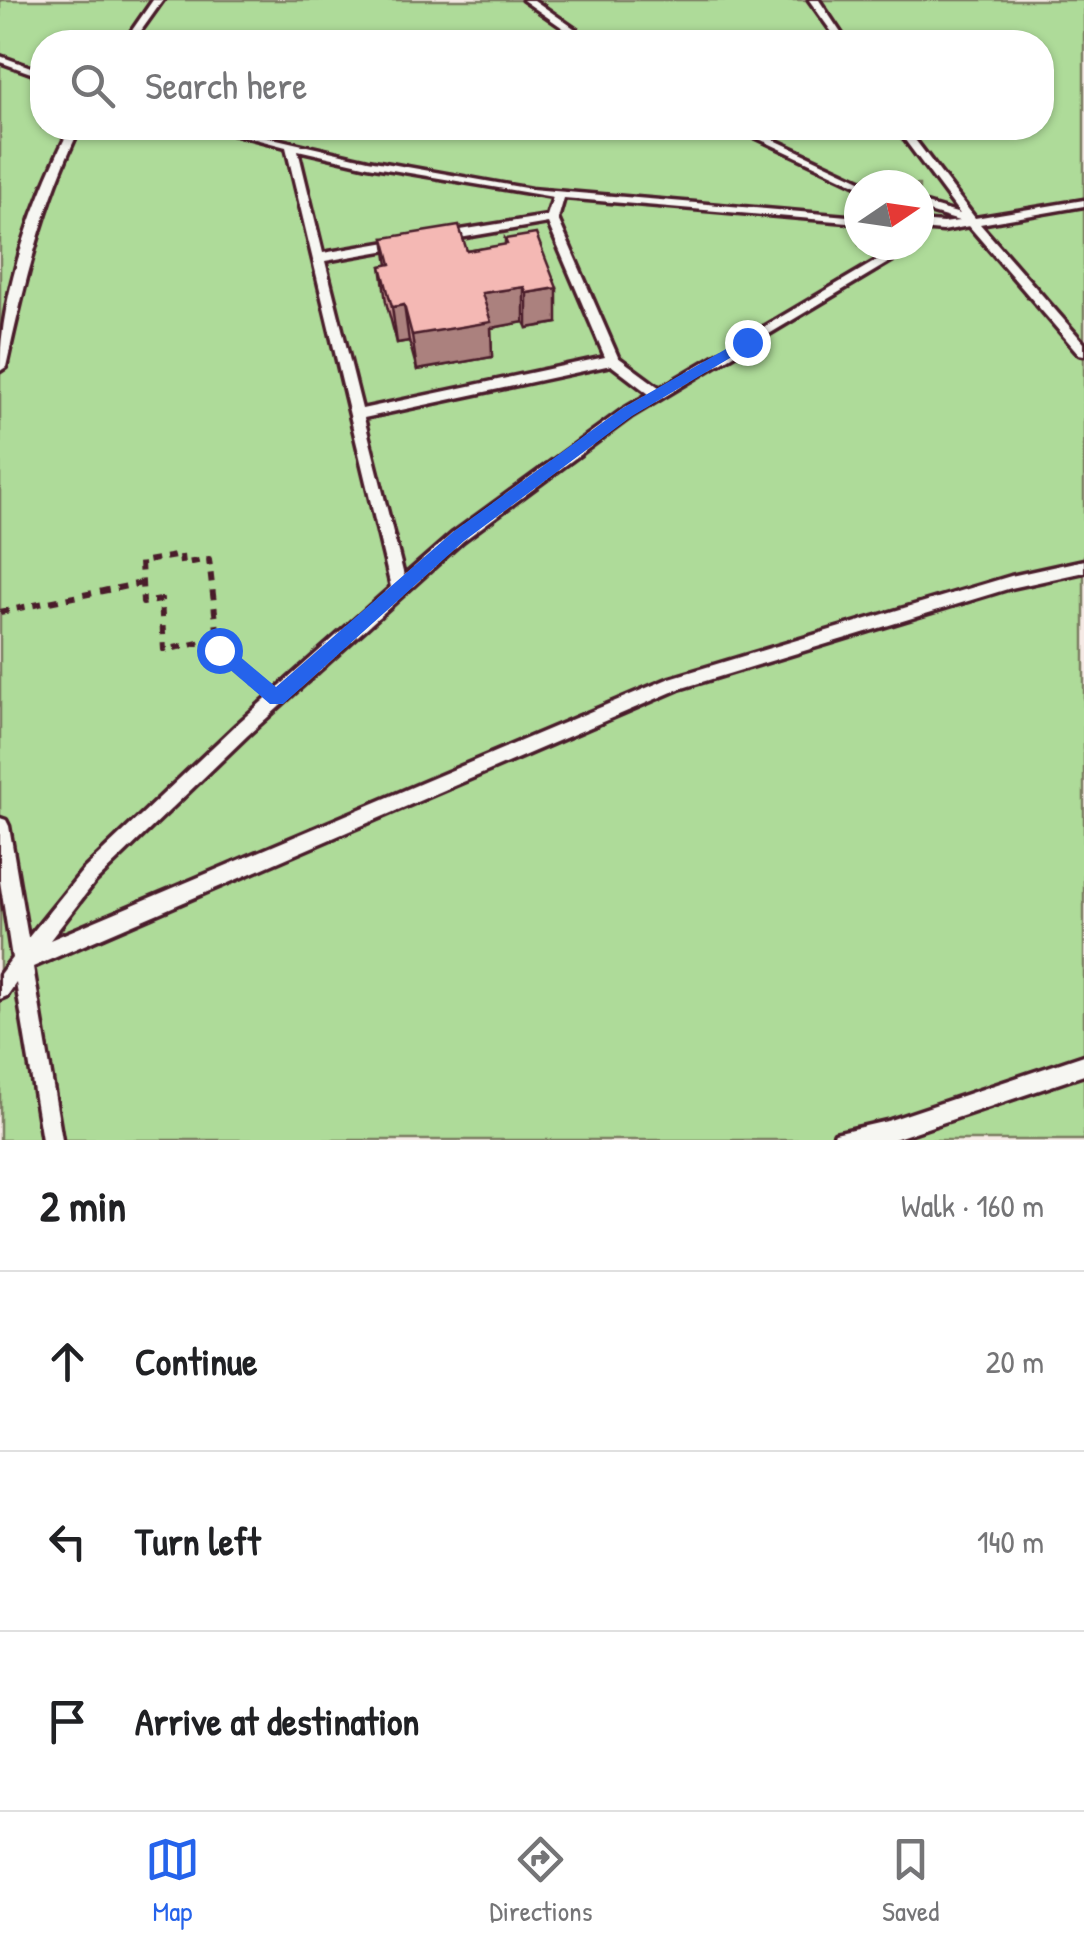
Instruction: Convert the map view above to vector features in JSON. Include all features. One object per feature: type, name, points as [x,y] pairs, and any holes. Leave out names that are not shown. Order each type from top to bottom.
[{"type":"lane","points":[[137,30],[158,0]]},
{"type":"lane","points":[[528,0],[572,30]]},
{"type":"lane","points":[[814,0],[835,30]]},
{"type":"lane","points":[[0,60],[30,70]]},
{"type":"lane","points":[[0,366],[36,222],[68,140]]},
{"type":"lane","points":[[270,140],[368,163],[560,194],[844,219]]},
{"type":"lane","points":[[767,140],[844,175]]},
{"type":"lane","points":[[910,140],[972,222],[1084,351]]},
{"type":"lane","points":[[291,145],[398,588]]},
{"type":"lane","points":[[560,194],[552,219],[613,360],[659,394]]},
{"type":"lane","points":[[934,226],[1084,203]]},
{"type":"lane","points":[[934,210],[972,222]]},
{"type":"lane","points":[[435,238],[552,219]]},
{"type":"lane","points":[[934,233],[944,227]]},
{"type":"lane","points":[[318,258],[416,242]]},
{"type":"lane","points":[[0,989],[89,876],[276,698],[474,525],[626,413],[887,260]]},
{"type":"lane","points":[[357,415],[613,360]]},
{"type":"lane","points":[[21,962],[676,684],[1011,582],[1084,566]]},
{"type":"lane","points":[[0,826],[52,1140]]},
{"type":"lane","points":[[842,1140],[887,1131],[1084,1064]]},
{"type":"path","points":[[218,639],[164,650],[161,600],[144,603],[141,562],[181,555],[182,564],[209,559],[218,639],[219,650],[276,698]]},
{"type":"path","points":[[0,612],[142,583]]},
{"type":"green space","points":[[0,0],[1084,0],[1084,1140],[0,1140]]},
{"type":"building","points":[[459,226],[467,251],[536,234],[557,288],[527,293],[524,287],[482,293],[491,322],[412,335],[404,305],[392,307],[381,266],[391,264],[384,238]]},
{"type":"route","points":[[219,650],[276,698],[458,537],[626,413],[747,342]]}]
